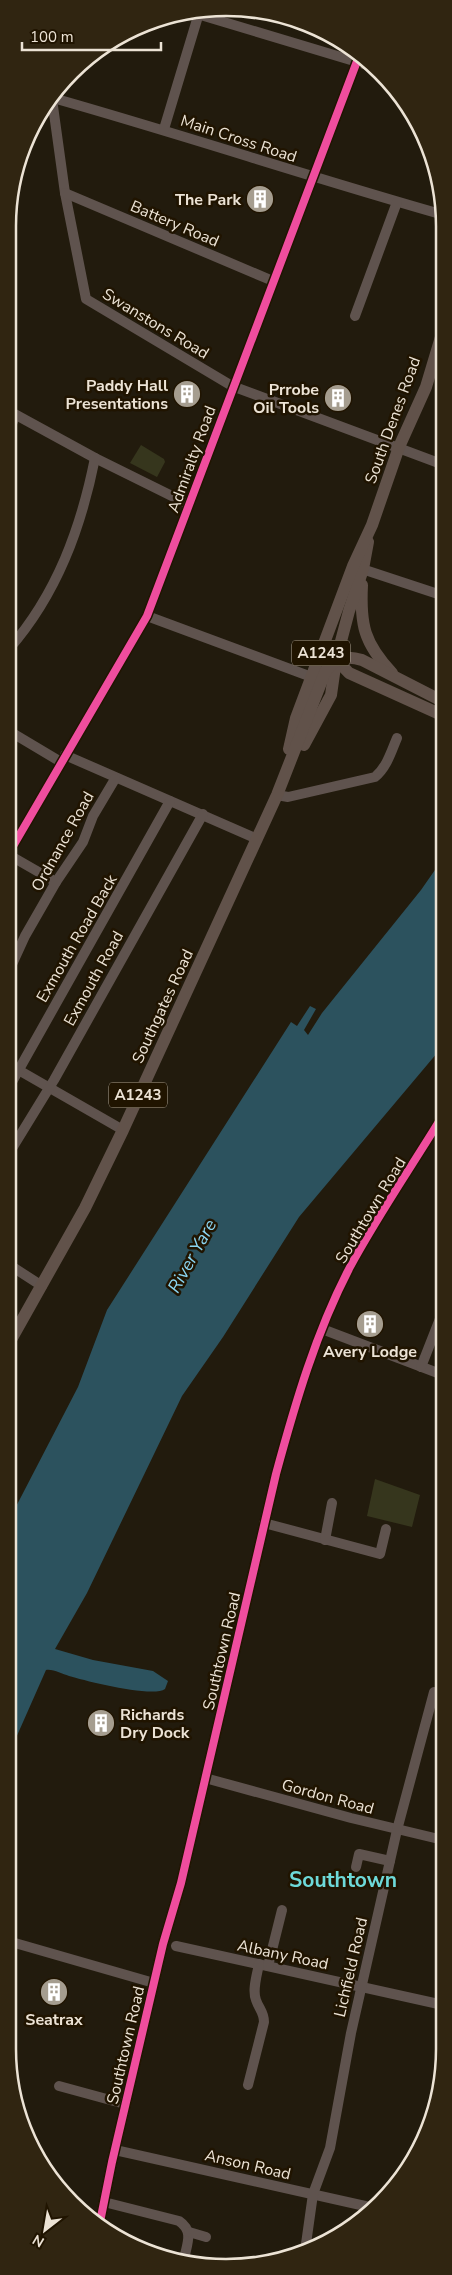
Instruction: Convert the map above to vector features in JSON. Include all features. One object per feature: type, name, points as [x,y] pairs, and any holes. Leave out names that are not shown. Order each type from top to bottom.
[{"type":"main road","name":"South Denes Road","points":[[279,790],[322,714],[330,695],[326,680],[329,634],[358,567],[399,447],[436,364]]},
{"type":"main road","name":"South Denes Road","points":[[257,839],[342,646],[358,567]]},
{"type":"main road","points":[[358,567],[361,618],[367,638],[397,679]]},
{"type":"main road","name":"South Denes Road","points":[[329,634],[329,646],[336,660]]},
{"type":"main road","points":[[336,660],[351,657],[436,698]]},
{"type":"main road","points":[[336,660],[344,669],[360,679],[436,712]]},
{"type":"main road","points":[[326,680],[347,677],[360,679]]},
{"type":"main road","name":"Southgates Road","points":[[16,1331],[84,1208],[123,1130],[257,839]]},
{"type":"street","points":[[209,17],[349,57]]},
{"type":"street","points":[[164,129],[196,18]]},
{"type":"street","name":"Admiralty Road","points":[[16,842],[147,616],[232,386],[357,62]]},
{"type":"street","name":"Main Cross Road","points":[[58,100],[164,129],[313,177],[435,213]]},
{"type":"street","name":"Swanstons Road","points":[[54,106],[65,193],[86,298],[232,386],[345,430],[399,447],[436,462]]},
{"type":"street","name":"Battery Road","points":[[65,193],[273,281]]},
{"type":"street","points":[[355,316],[397,202]]},
{"type":"street","points":[[16,415],[95,458],[188,504]]},
{"type":"street","points":[[16,639],[41,604],[60,571],[76,536],[86,503],[95,458]]},
{"type":"street","points":[[358,567],[436,593]]},
{"type":"street","points":[[147,616],[326,680]]},
{"type":"street","points":[[16,735],[63,759],[203,814],[257,839]]},
{"type":"street","points":[[279,790],[288,797],[375,776],[382,771],[388,761],[397,738]]},
{"type":"street","name":"Ordnance Road","points":[[16,957],[56,882],[83,842],[93,816],[115,778]]},
{"type":"street","name":"Exmouth Road Back","points":[[16,1074],[170,801]]},
{"type":"street","name":"Exmouth Road","points":[[16,1142],[49,1087],[203,814]]},
{"type":"street","points":[[16,858],[56,882]]},
{"type":"street","points":[[16,1068],[123,1130]]},
{"type":"street","name":"Southtown Road","points":[[101,2217],[125,2104],[177,1898],[264,1523],[291,1418],[322,1329],[349,1268],[436,1126]]},
{"type":"street","points":[[16,1269],[42,1286]]},
{"type":"street","points":[[322,1329],[436,1372]]},
{"type":"street","points":[[421,1367],[436,1329]]},
{"type":"street","points":[[325,1540],[332,1503]]},
{"type":"street","points":[[264,1523],[380,1554],[386,1529]]},
{"type":"street","name":"Lichfield Road","points":[[306,2243],[314,2194],[330,2148],[361,1986],[397,1830],[434,1692]]},
{"type":"street","name":"Gordon Road","points":[[205,1778],[397,1830],[436,1838]]},
{"type":"street","points":[[356,1867],[359,1854],[390,1862]]},
{"type":"street","points":[[248,2085],[264,2022],[264,2014],[256,2000],[255,1993],[282,1910]]},
{"type":"street","points":[[16,1943],[154,1983]]},
{"type":"street","name":"Albany Road","points":[[176,1946],[436,2003]]},
{"type":"street","points":[[60,2086],[125,2104]]},
{"type":"street","name":"Anson Road","points":[[115,2150],[365,2206]]},
{"type":"street","points":[[104,2202],[179,2221],[186,2226],[189,2232],[185,2255]]},
{"type":"street","points":[[189,2232],[206,2237]]},
{"type":"shaded area","points":[[141,445],[164,459],[165,462],[157,477],[130,463]]},
{"type":"shaded area","points":[[375,1479],[420,1495],[412,1527],[367,1516]]},
{"type":"water","name":"River Yare","points":[[436,868],[436,1054],[299,1217],[223,1337],[182,1396],[87,1593],[55,1649],[93,1660],[153,1671],[168,1681],[165,1689],[158,1691],[134,1690],[104,1685],[46,1670],[16,1738],[16,1507],[78,1387],[107,1310],[291,1022],[297,1026],[310,1006],[316,1009],[304,1030],[308,1035],[322,1013],[421,890]]},
{"type":"cycle path","points":[[16,841],[147,616],[357,62]]},
{"type":"cycle path","points":[[101,2217],[163,1944],[181,1883],[276,1474],[291,1421],[317,1343],[350,1267],[436,1126]]},
{"type":"place","name":"The Park","points":[[260,199]]},
{"type":"place","name":"Paddy Hall Presentations","points":[[187,394]]},
{"type":"place","name":"Prrobe Oil Tools","points":[[338,398]]},
{"type":"place","name":"Avery Lodge","points":[[370,1324]]},
{"type":"place","name":"Richards Dry Dock","points":[[101,1723]]},
{"type":"place","name":"Seatrax","points":[[54,1992]]},
{"type":"district","name":"Southtown","points":[[343,1880]]}]
